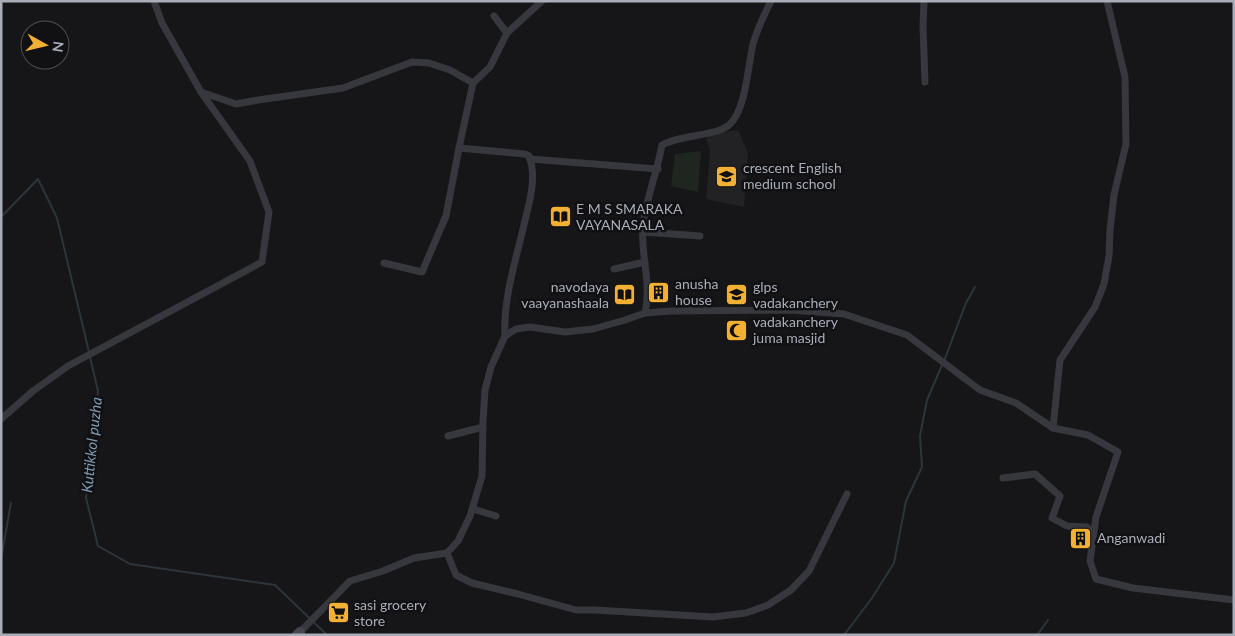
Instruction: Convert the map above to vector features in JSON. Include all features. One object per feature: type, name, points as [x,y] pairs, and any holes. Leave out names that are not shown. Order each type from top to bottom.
[{"type":"street","points":[[1,419],[68,366],[262,262],[269,212],[250,161],[201,92],[162,23],[154,1]]},
{"type":"street","points":[[384,263],[422,272],[446,216],[473,83],[490,67],[507,33],[542,1]]},
{"type":"street","points":[[645,313],[648,299],[643,226],[650,192],[658,169],[662,145],[670,141],[711,132],[729,125],[740,108],[754,43],[771,1]]},
{"type":"street","points":[[924,1],[925,82]]},
{"type":"street","points":[[1053,428],[1060,360],[1095,306],[1104,284],[1109,256],[1114,195],[1126,144],[1125,77],[1107,1]]},
{"type":"street","points":[[494,16],[507,33]]},
{"type":"street","points":[[201,92],[236,104],[343,88],[412,62],[429,63],[450,70],[473,83]]},
{"type":"street","points":[[218,99],[218,116]]},
{"type":"street","points":[[299,634],[350,581],[383,571],[414,558],[447,553],[458,542],[472,509],[482,476],[486,390],[491,367],[505,336],[506,304],[531,191],[533,168],[529,156],[525,154],[459,148]]},
{"type":"street","points":[[530,159],[658,169]]},
{"type":"street","points":[[644,232],[700,236]]},
{"type":"street","points":[[614,269],[645,262]]},
{"type":"street","points":[[505,336],[516,329],[530,328],[565,332],[593,329],[645,313],[671,310],[791,310],[844,314],[907,335],[980,390],[1016,403],[1053,428],[1088,436],[1118,452],[1096,517],[1090,561],[1096,579],[1133,588],[1234,600]]},
{"type":"street","points":[[448,436],[483,427]]},
{"type":"street","points":[[1003,478],[1034,474],[1060,496],[1052,518],[1067,526],[1087,526],[1093,536]]},
{"type":"street","points":[[447,553],[456,575],[472,583],[576,610],[713,617],[746,613],[768,605],[791,590],[810,571],[847,494]]},
{"type":"street","points":[[472,509],[496,516]]},
{"type":"shaded area","name":"crescent English medium school","points":[[738,130],[748,153],[744,207],[706,199],[710,151],[706,138],[717,133]]},
{"type":"shaded area","points":[[701,151],[698,192],[671,186],[675,154]]},
{"type":"waterway","name":"Kuttikkol puzha","points":[[1,217],[38,179],[57,218],[89,352]]},
{"type":"waterway","points":[[944,361],[966,303],[975,287]]},
{"type":"waterway","name":"Kuttikkol puzha","points":[[90,357],[98,391],[86,498],[98,546],[130,564],[275,585],[327,635]]},
{"type":"waterway","points":[[844,635],[872,598],[894,563],[906,501],[922,467],[920,436],[927,400],[942,365]]},
{"type":"waterway","points":[[1,559],[11,503]]},
{"type":"waterway","points":[[1037,635],[1048,620]]},
{"type":"waterway","points":[[885,635],[891,635]]},
{"type":"place","name":"crescent English medium school","points":[[727,176]]},
{"type":"place","name":"E M S SMARAKA VAYANASALA","points":[[560,217]]},
{"type":"place","name":"anusha house","points":[[659,292]]},
{"type":"place","name":"navodaya vaayanashaala","points":[[625,295]]},
{"type":"place","name":"glps vadakanchery","points":[[737,295]]},
{"type":"place","name":"vadakanchery juma masjid","points":[[737,330]]},
{"type":"place","name":"Anganwadi","points":[[1081,538]]},
{"type":"place","name":"sasi grocery store","points":[[338,613]]}]
